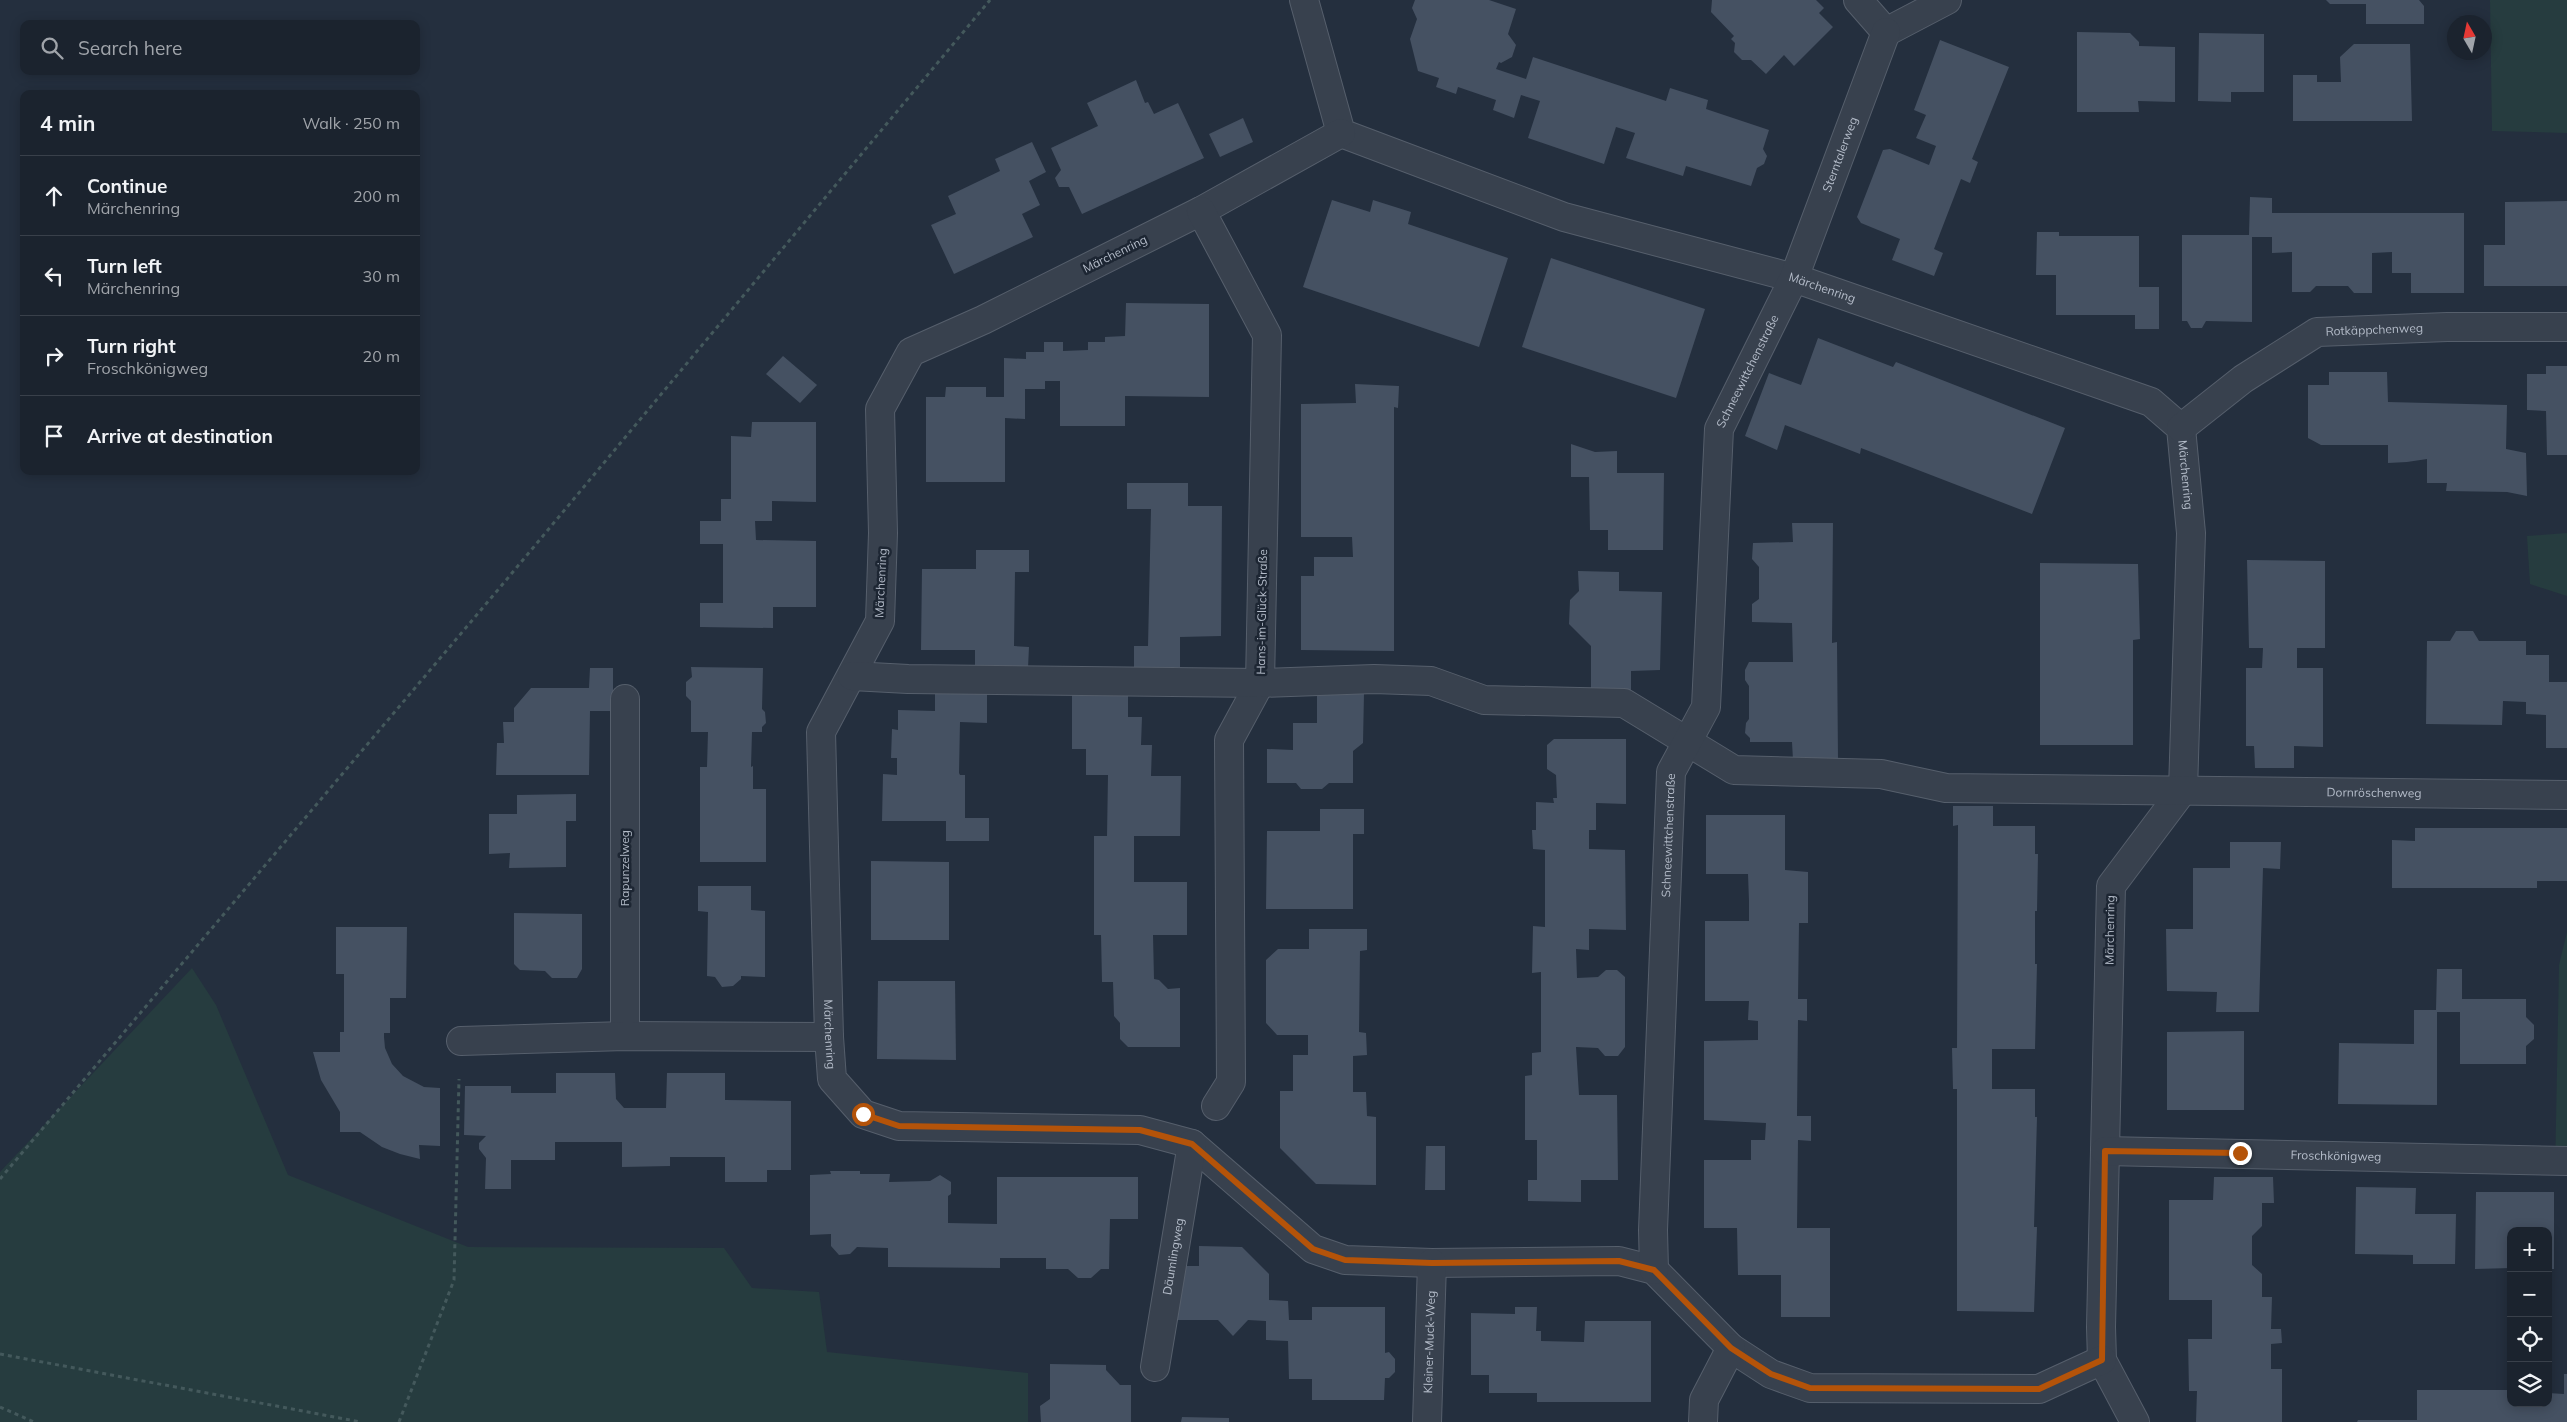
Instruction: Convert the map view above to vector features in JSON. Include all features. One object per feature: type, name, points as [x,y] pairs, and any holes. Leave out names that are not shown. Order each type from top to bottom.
[{"type":"street","points":[[1304,0],[1341,133]]},
{"type":"street","points":[[1858,0],[1886,32],[1947,0]]},
{"type":"street","name":"Sterntalerweg","points":[[1794,278],[1886,32]]},
{"type":"street","name":"Märchenring","points":[[1654,1270],[1619,1261],[1432,1263],[1345,1260],[1313,1249],[1192,1144],[1140,1130],[899,1126],[863,1114],[832,1078],[829,1037],[821,732],[880,621],[883,533],[880,409],[911,352],[983,320],[1201,211],[1341,133],[1564,217],[1794,278],[2151,402],[2181,428],[2191,532],[2183,790],[2111,886],[2102,1360],[2135,1422]]},
{"type":"street","name":"Hans-im-Glück-Straße","points":[[1201,211],[1267,336],[1260,683],[1229,740],[1231,1082],[1216,1106]]},
{"type":"street","name":"Schneewittchenstraße","points":[[1654,1270],[1653,1230],[1671,772],[1706,707],[1719,429],[1794,278]]},
{"type":"street","name":"Rotkäppchenweg","points":[[2181,428],[2243,379],[2317,332],[2448,327],[2567,327]]},
{"type":"street","name":"Dornröschenweg","points":[[852,676],[908,679],[1260,683],[1374,679],[1431,681],[1484,700],[1624,703],[1734,770],[1881,774],[1946,788],[2567,795]]},
{"type":"street","name":"Rapunzelweg","points":[[625,699],[625,1036]]},
{"type":"street","points":[[461,1041],[625,1036],[829,1037]]},
{"type":"street","name":"Däumlingweg","points":[[1155,1367],[1192,1144]]},
{"type":"street","name":"Froschkönigweg","points":[[2105,1151],[2567,1160]]},
{"type":"street","name":"Kleiner-Muck-Weg","points":[[1427,1422],[1432,1263]]},
{"type":"street","points":[[1654,1270],[1731,1348],[1771,1374],[1810,1388],[2039,1389],[2102,1360]]},
{"type":"street","points":[[1703,1422],[1704,1400],[1731,1348]]},
{"type":"path","points":[[0,1179],[502,585],[990,0]]},
{"type":"path","points":[[399,1422],[454,1280],[461,1041]]},
{"type":"path","points":[[0,1354],[361,1422]]},
{"type":"path","points":[[0,1407],[34,1422]]},
{"type":"green space","points":[[2490,0],[2567,0],[2567,133],[2492,131],[2492,15],[2490,15]]},
{"type":"green space","points":[[2567,533],[2567,596],[2530,584],[2527,536]]},
{"type":"green space","points":[[2567,932],[2567,1173],[2555,1174],[2559,965]]},
{"type":"green space","points":[[192,968],[216,1005],[288,1175],[468,1247],[724,1248],[752,1288],[819,1292],[827,1352],[1028,1373],[1028,1422],[0,1422],[0,1172]]},
{"type":"building","points":[[1415,0],[1489,0],[1516,9],[1508,34],[1516,45],[1512,57],[1501,63],[1499,62],[1496,69],[1526,79],[1533,57],[1666,101],[1670,88],[1708,100],[1706,109],[1769,130],[1763,149],[1767,156],[1764,164],[1757,168],[1751,186],[1686,166],[1683,176],[1626,158],[1635,133],[1616,127],[1604,164],[1528,138],[1540,101],[1521,95],[1514,118],[1493,110],[1496,100],[1458,87],[1456,94],[1436,87],[1439,78],[1418,71],[1410,39],[1417,19],[1412,8]]},
{"type":"building","points":[[1712,0],[1816,0],[1824,8],[1819,13],[1833,27],[1794,66],[1784,55],[1766,74],[1751,60],[1742,60],[1734,52],[1735,43],[1731,39],[1734,36],[1711,12]]},
{"type":"building","points":[[2326,0],[2419,0],[2424,6],[2424,24],[2366,24],[2366,4],[2330,4]]},
{"type":"building","points":[[2077,32],[2130,33],[2139,42],[2139,46],[2175,47],[2175,102],[2138,101],[2139,112],[2077,112]]},
{"type":"building","points":[[2199,33],[2264,34],[2264,92],[2231,92],[2231,102],[2198,101]]},
{"type":"building","points":[[1940,40],[2009,67],[1972,159],[1978,162],[1970,183],[1961,179],[1934,249],[1943,253],[1934,276],[1892,260],[1900,239],[1861,223],[1857,217],[1883,150],[1890,149],[1929,165],[1936,146],[1916,138],[1926,115],[1914,110]]},
{"type":"building","points":[[2354,44],[2410,44],[2412,121],[2293,121],[2293,75],[2317,75],[2317,82],[2341,82],[2340,57]]},
{"type":"building","points":[[1136,80],[1145,103],[1148,102],[1154,114],[1178,103],[1204,158],[1082,214],[1069,187],[1059,187],[1055,178],[1061,170],[1051,148],[1098,126],[1087,103]]},
{"type":"building","points":[[1243,118],[1253,142],[1220,157],[1209,134]]},
{"type":"building","points":[[1032,142],[1046,172],[1029,181],[1040,205],[1022,214],[1033,237],[954,274],[931,225],[956,214],[948,196],[1000,171],[995,159]]},
{"type":"building","points":[[2250,197],[2272,198],[2272,213],[2464,213],[2464,293],[2411,293],[2411,273],[2392,273],[2392,252],[2372,253],[2372,293],[2354,293],[2348,286],[2316,286],[2310,292],[2292,292],[2292,252],[2272,253],[2272,237],[2252,237],[2252,322],[2206,321],[2202,328],[2191,328],[2187,321],[2182,321],[2182,235],[2249,235]]},
{"type":"building","points":[[1332,200],[1370,212],[1373,200],[1411,212],[1408,224],[1508,258],[1479,347],[1303,287]]},
{"type":"building","points":[[2567,201],[2567,286],[2484,286],[2484,245],[2505,245],[2505,202]]},
{"type":"building","points":[[2037,232],[2059,232],[2059,236],[2139,236],[2139,287],[2159,287],[2159,329],[2135,329],[2135,315],[2056,315],[2056,275],[2036,275]]},
{"type":"building","points":[[1551,258],[1705,309],[1676,398],[1522,347]]},
{"type":"building","points":[[1126,303],[1209,304],[1209,397],[1125,396],[1125,426],[1060,426],[1060,381],[1045,381],[1045,389],[1025,389],[1025,419],[1005,418],[1005,482],[926,482],[926,397],[945,397],[946,387],[986,387],[986,397],[1004,397],[1004,358],[1026,359],[1026,352],[1044,352],[1044,342],[1063,342],[1063,351],[1088,350],[1088,342],[1105,342],[1105,337],[1125,336]]},
{"type":"building","points":[[1818,338],[1893,367],[1896,362],[2065,428],[2032,514],[1861,448],[1860,454],[1785,425],[1777,450],[1745,436],[1769,373],[1801,385]]},
{"type":"building","points":[[783,356],[817,385],[800,403],[766,374]]},
{"type":"building","points":[[2546,366],[2567,366],[2567,455],[2547,455],[2546,411],[2527,410],[2527,374],[2546,374]]},
{"type":"building","points":[[2329,372],[2387,372],[2388,402],[2507,405],[2506,449],[2526,453],[2527,496],[2507,492],[2446,491],[2447,483],[2427,483],[2427,459],[2388,463],[2388,445],[2321,445],[2308,438],[2308,385],[2329,385]]},
{"type":"building","points":[[1355,384],[1399,386],[1398,408],[1394,407],[1394,651],[1301,650],[1301,576],[1314,576],[1314,557],[1353,557],[1352,537],[1301,537],[1301,404],[1356,403]]},
{"type":"building","points":[[752,422],[816,422],[816,502],[772,501],[772,521],[755,521],[756,540],[816,541],[816,607],[773,607],[773,628],[700,627],[700,603],[723,603],[723,544],[700,544],[700,521],[721,521],[721,499],[731,499],[731,436],[751,437]]},
{"type":"building","points":[[1571,444],[1595,452],[1617,451],[1617,473],[1664,473],[1663,550],[1608,550],[1608,530],[1590,530],[1589,477],[1571,477]]},
{"type":"building","points":[[1127,483],[1188,483],[1188,506],[1222,506],[1221,636],[1180,637],[1180,667],[1134,667],[1134,646],[1148,646],[1151,509],[1127,509]]},
{"type":"building","points":[[1792,523],[1833,523],[1832,643],[1837,642],[1838,760],[1793,760],[1792,742],[1750,742],[1750,738],[1745,733],[1746,723],[1749,719],[1749,686],[1745,680],[1745,670],[1749,662],[1793,662],[1792,623],[1752,622],[1752,604],[1759,599],[1759,567],[1752,559],[1753,543],[1793,542]]},
{"type":"building","points":[[976,550],[1029,550],[1029,572],[1015,572],[1014,646],[1029,647],[1028,668],[975,668],[975,650],[921,650],[922,569],[976,569]]},
{"type":"building","points":[[2247,560],[2325,561],[2325,648],[2297,648],[2297,668],[2323,668],[2323,747],[2294,746],[2294,768],[2255,768],[2254,746],[2246,746],[2246,668],[2262,668],[2263,648],[2249,648]]},
{"type":"building","points":[[2040,563],[2138,564],[2140,639],[2133,640],[2133,745],[2040,745]]},
{"type":"building","points":[[1578,571],[1619,572],[1619,591],[1662,592],[1660,670],[1631,671],[1631,690],[1591,690],[1591,646],[1569,624],[1570,600],[1579,591]]},
{"type":"building","points":[[2456,631],[2473,631],[2479,641],[2526,641],[2526,655],[2549,655],[2549,682],[2567,682],[2567,748],[2546,748],[2546,715],[2526,714],[2526,702],[2503,701],[2502,725],[2426,724],[2427,641],[2450,641]]},
{"type":"building","points":[[691,667],[763,668],[762,709],[765,712],[766,723],[762,727],[762,732],[752,732],[751,767],[753,766],[753,789],[766,789],[766,862],[700,862],[700,767],[707,767],[708,732],[691,732],[691,701],[686,696],[686,682],[692,677]]},
{"type":"building","points":[[590,668],[613,668],[613,711],[590,711],[589,775],[496,775],[497,743],[504,743],[503,722],[514,722],[514,708],[531,688],[589,688]]},
{"type":"building","points":[[935,690],[987,691],[987,723],[960,722],[959,773],[960,775],[965,775],[965,818],[989,818],[989,841],[946,841],[946,821],[882,821],[883,774],[897,775],[897,758],[891,758],[892,729],[898,730],[898,710],[935,711]]},
{"type":"building","points":[[1072,690],[1128,691],[1128,717],[1142,717],[1141,745],[1152,745],[1151,776],[1181,776],[1180,836],[1134,836],[1134,882],[1187,882],[1187,935],[1153,935],[1154,979],[1159,980],[1168,989],[1180,988],[1180,1047],[1128,1047],[1120,1039],[1120,1023],[1114,1016],[1113,982],[1102,982],[1101,935],[1094,935],[1094,836],[1107,836],[1108,775],[1086,775],[1086,749],[1072,749]]},
{"type":"building","points":[[1317,693],[1364,693],[1363,743],[1353,751],[1353,783],[1329,783],[1322,789],[1301,789],[1296,783],[1267,783],[1267,749],[1293,750],[1293,723],[1317,723]]},
{"type":"building","points":[[1554,739],[1626,739],[1626,804],[1596,803],[1596,830],[1589,830],[1589,849],[1625,850],[1626,930],[1589,929],[1589,950],[1576,949],[1577,978],[1598,977],[1606,970],[1617,970],[1625,977],[1625,1047],[1618,1056],[1605,1056],[1598,1048],[1576,1047],[1579,1095],[1617,1095],[1618,1180],[1581,1180],[1581,1202],[1528,1201],[1528,1180],[1537,1180],[1537,1140],[1525,1140],[1525,1076],[1532,1075],[1532,1053],[1541,1052],[1541,972],[1532,973],[1533,926],[1545,927],[1545,850],[1533,849],[1532,830],[1536,830],[1536,802],[1554,803],[1553,798],[1557,798],[1556,775],[1547,769],[1547,745]]},
{"type":"building","points":[[576,794],[576,821],[566,821],[566,867],[509,868],[510,853],[489,854],[489,814],[517,814],[517,795]]},
{"type":"building","points":[[1953,806],[1993,806],[1993,826],[2035,826],[2035,854],[2038,854],[2037,911],[2035,911],[2035,964],[2037,964],[2035,1049],[1992,1049],[1992,1089],[2035,1089],[2035,1117],[2037,1117],[2034,1227],[2037,1227],[2034,1312],[1957,1311],[1957,1089],[1953,1089],[1952,1048],[1957,1048],[1958,825],[1953,826]]},
{"type":"building","points":[[1320,809],[1364,809],[1364,834],[1353,834],[1353,909],[1266,909],[1267,831],[1320,831]]},
{"type":"building","points":[[1706,815],[1785,815],[1785,870],[1808,872],[1808,923],[1799,923],[1798,999],[1807,999],[1807,1021],[1798,1020],[1797,1116],[1811,1116],[1811,1141],[1798,1140],[1797,1228],[1830,1228],[1830,1317],[1781,1317],[1781,1275],[1738,1275],[1737,1228],[1704,1228],[1704,1160],[1751,1160],[1751,1140],[1765,1140],[1766,1123],[1704,1120],[1704,1041],[1758,1040],[1758,1021],[1748,1020],[1749,1001],[1705,1001],[1705,921],[1749,921],[1748,874],[1706,874]]},
{"type":"building","points":[[2415,828],[2567,828],[2567,881],[2537,881],[2537,888],[2392,888],[2392,840],[2415,841]]},
{"type":"building","points":[[2230,842],[2281,842],[2280,869],[2263,868],[2259,1012],[2216,1012],[2217,992],[2167,991],[2166,929],[2193,929],[2193,868],[2230,868]]},
{"type":"building","points":[[871,861],[949,862],[949,940],[871,940]]},
{"type":"building","points":[[698,886],[751,886],[751,910],[765,911],[765,977],[741,976],[741,979],[733,986],[722,987],[715,977],[707,976],[708,912],[698,911]]},
{"type":"building","points":[[514,913],[582,914],[582,969],[577,978],[552,978],[545,971],[520,970],[514,964]]},
{"type":"building","points":[[336,927],[407,927],[406,998],[390,998],[390,1033],[384,1033],[384,1037],[385,1048],[392,1064],[403,1076],[424,1087],[440,1088],[440,1146],[419,1145],[420,1159],[382,1147],[360,1132],[340,1132],[340,1112],[321,1080],[313,1052],[340,1052],[340,1032],[344,1032],[344,974],[336,974]]},
{"type":"building","points":[[1309,929],[1367,929],[1367,950],[1360,951],[1359,1032],[1366,1033],[1367,1055],[1353,1056],[1353,1092],[1366,1092],[1367,1116],[1376,1117],[1376,1185],[1316,1184],[1280,1148],[1280,1091],[1293,1091],[1293,1055],[1308,1055],[1308,1035],[1277,1035],[1266,1023],[1266,960],[1278,949],[1309,949]]},
{"type":"building","points":[[2437,969],[2462,969],[2462,999],[2526,999],[2526,1017],[2534,1025],[2534,1039],[2526,1046],[2526,1064],[2460,1064],[2460,1012],[2437,1012],[2437,1105],[2338,1104],[2339,1043],[2414,1044],[2414,1010],[2436,1010]]},
{"type":"building","points":[[878,981],[955,981],[956,1060],[877,1059]]},
{"type":"building","points":[[2244,1031],[2244,1110],[2167,1110],[2167,1032]]},
{"type":"building","points":[[556,1073],[615,1073],[616,1099],[624,1108],[666,1108],[667,1073],[725,1073],[725,1100],[791,1101],[791,1170],[767,1170],[767,1182],[725,1182],[725,1157],[670,1157],[670,1166],[622,1167],[622,1142],[555,1142],[555,1160],[511,1160],[511,1189],[485,1189],[486,1158],[479,1149],[479,1143],[486,1136],[464,1135],[465,1086],[511,1086],[511,1093],[556,1093]]},
{"type":"building","points":[[1426,1146],[1445,1146],[1445,1190],[1425,1190]]},
{"type":"building","points":[[830,1171],[890,1174],[889,1182],[930,1181],[940,1175],[951,1182],[951,1194],[948,1196],[948,1223],[997,1224],[997,1177],[1138,1177],[1138,1219],[1110,1219],[1109,1269],[1101,1269],[1091,1278],[1078,1278],[1068,1269],[1046,1269],[1046,1258],[1000,1258],[1000,1268],[888,1267],[888,1248],[857,1247],[850,1254],[839,1255],[831,1246],[831,1234],[810,1235],[810,1175],[831,1174]]},
{"type":"building","points":[[2214,1177],[2273,1177],[2274,1203],[2262,1203],[2262,1226],[2252,1236],[2252,1265],[2262,1274],[2262,1297],[2272,1297],[2271,1329],[2281,1329],[2282,1343],[2271,1344],[2271,1369],[2282,1369],[2282,1422],[2196,1422],[2197,1391],[2189,1391],[2188,1339],[2212,1339],[2212,1300],[2169,1300],[2169,1200],[2213,1200]]},
{"type":"building","points":[[2356,1187],[2416,1188],[2415,1214],[2456,1214],[2455,1264],[2413,1264],[2413,1255],[2355,1254]]},
{"type":"building","points":[[2476,1192],[2554,1192],[2554,1269],[2552,1269],[2552,1227],[2507,1227],[2507,1268],[2475,1269]]},
{"type":"building","points":[[1199,1246],[1242,1247],[1269,1274],[1269,1300],[1288,1301],[1289,1320],[1312,1320],[1312,1307],[1385,1307],[1385,1353],[1389,1352],[1395,1359],[1395,1372],[1389,1378],[1385,1378],[1384,1400],[1312,1400],[1312,1379],[1289,1379],[1288,1341],[1266,1340],[1266,1321],[1248,1320],[1233,1336],[1218,1320],[1171,1320],[1171,1266],[1199,1266]]},
{"type":"building","points":[[1515,1307],[1537,1307],[1536,1331],[1541,1331],[1541,1341],[1584,1342],[1585,1321],[1651,1321],[1651,1402],[1537,1402],[1537,1393],[1489,1393],[1489,1375],[1471,1375],[1471,1313],[1515,1314]]},
{"type":"building","points":[[1050,1364],[1106,1365],[1106,1370],[1120,1385],[1131,1385],[1131,1422],[1041,1422],[1040,1406],[1050,1399]]},
{"type":"building","points":[[2564,1374],[2567,1374],[2567,1422],[2357,1422],[2358,1420],[2417,1420],[2417,1390],[2507,1390],[2507,1407],[2552,1407],[2552,1393],[2564,1394]]},
{"type":"building","points":[[1182,1417],[1229,1418],[1229,1422],[1181,1422]]},
{"type":"route","points":[[863,1114],[899,1126],[1140,1130],[1192,1144],[1313,1249],[1345,1260],[1432,1263],[1619,1261],[1654,1270],[1731,1348],[1771,1374],[1810,1388],[2039,1389],[2102,1360],[2105,1151],[2240,1153]]}]
